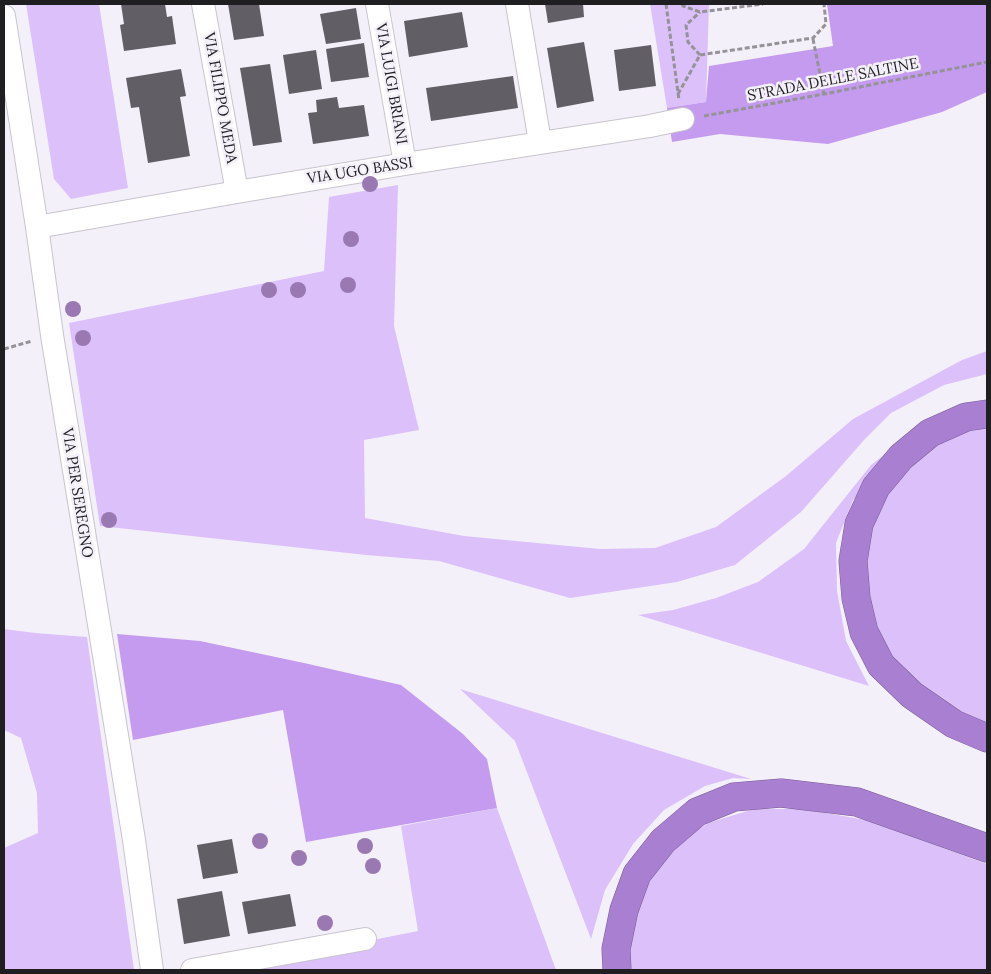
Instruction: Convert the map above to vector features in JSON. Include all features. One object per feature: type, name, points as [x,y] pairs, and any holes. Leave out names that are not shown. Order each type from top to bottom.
[{"type":"highway","points":[[987,414],[966,417],[930,433],[902,457],[876,487],[862,516],[853,561],[856,598],[864,632],[881,665],[912,695],[954,724],[987,738]]},
{"type":"highway","points":[[617,970],[616,949],[624,910],[637,874],[663,841],[697,812],[734,797],[781,793],[857,802],[987,848]]},
{"type":"street","name":"VIA FILIPPO MEDA","points":[[203,4],[237,192]]},
{"type":"street","name":"VIA LUIGI BRIANI","points":[[377,4],[404,164]]},
{"type":"street","points":[[518,4],[540,142]]},
{"type":"street","name":"VIA PER SEREGNO","points":[[4,16],[52,335],[134,840],[152,970]]},
{"type":"street","name":"VIA UGO BASSI","points":[[37,227],[404,164],[683,120]]},
{"type":"street","points":[[192,970],[365,940]]},
{"type":"path","points":[[666,4],[678,95],[700,55]]},
{"type":"path","points":[[682,4],[700,12],[763,4]]},
{"type":"path","points":[[700,55],[813,38],[826,24],[823,4]]},
{"type":"path","points":[[700,12],[686,25],[688,42],[700,55]]},
{"type":"path","points":[[813,38],[824,94]]},
{"type":"path","name":"STRADA DELLE SALTINE","points":[[683,120],[987,62]]},
{"type":"path","points":[[4,349],[52,335]]},
{"type":"shaded area","points":[[26,4],[99,4],[128,188],[71,199],[54,179]]},
{"type":"shaded area","points":[[650,4],[709,4],[706,102],[667,108]]},
{"type":"shaded area","points":[[827,4],[987,4],[987,92],[942,112],[828,144],[720,134],[672,142],[667,108],[706,102],[709,66],[833,46]]},
{"type":"shaded area","points":[[398,185],[394,326],[419,430],[364,440],[365,518],[464,536],[600,549],[655,548],[716,527],[786,476],[853,419],[962,360],[987,351],[987,374],[944,385],[891,413],[864,440],[801,512],[735,565],[677,582],[570,598],[439,561],[366,555],[100,526],[69,323],[324,271],[329,197]]},
{"type":"shaded area","points":[[987,427],[987,733],[959,719],[881,648],[864,596],[864,554],[877,516],[896,479],[923,453],[959,433]]},
{"type":"shaded area","points":[[903,440],[853,500],[836,543],[837,591],[846,641],[869,686],[638,615],[673,610],[716,598],[758,582],[804,549],[871,465]]},
{"type":"shaded area","points":[[4,629],[87,637],[134,970],[4,970],[4,848],[38,833],[37,793],[21,738],[4,730]]},
{"type":"shaded area","points":[[117,634],[200,641],[401,685],[463,734],[487,759],[497,808],[306,842],[283,710],[133,740]]},
{"type":"shaded area","points":[[460,689],[751,779],[733,778],[705,786],[664,810],[633,844],[605,890],[591,939],[515,741]]},
{"type":"shaded area","points":[[497,808],[556,970],[222,970],[418,931],[401,826]]},
{"type":"shaded area","points":[[754,809],[802,809],[866,820],[987,864],[987,970],[625,970],[640,890],[668,851],[708,823]]},
{"type":"building","points":[[121,4],[165,4],[167,17],[172,16],[176,44],[124,51],[120,25],[124,24]]},
{"type":"building","points":[[228,4],[259,4],[264,36],[234,40]]},
{"type":"building","points":[[545,4],[583,4],[584,17],[548,23]]},
{"type":"building","points":[[356,8],[361,39],[326,44],[320,14]]},
{"type":"building","points":[[462,12],[468,47],[409,57],[404,21]]},
{"type":"building","points":[[584,42],[594,101],[557,108],[547,48]]},
{"type":"building","points":[[364,43],[369,77],[331,82],[326,49]]},
{"type":"building","points":[[651,45],[656,86],[619,91],[614,50]]},
{"type":"building","points":[[316,50],[322,89],[289,94],[283,55]]},
{"type":"building","points":[[270,64],[282,142],[253,146],[240,68]]},
{"type":"building","points":[[181,69],[186,96],[180,97],[190,156],[148,163],[139,107],[131,108],[126,78]]},
{"type":"building","points":[[513,76],[518,108],[431,121],[426,88]]},
{"type":"building","points":[[337,97],[339,108],[364,105],[369,136],[313,144],[308,113],[317,112],[316,100]]},
{"type":"building","points":[[232,839],[238,873],[203,879],[197,845]]},
{"type":"building","points":[[222,891],[230,936],[184,944],[177,899]]},
{"type":"building","points":[[290,894],[296,926],[248,934],[242,902]]}]
